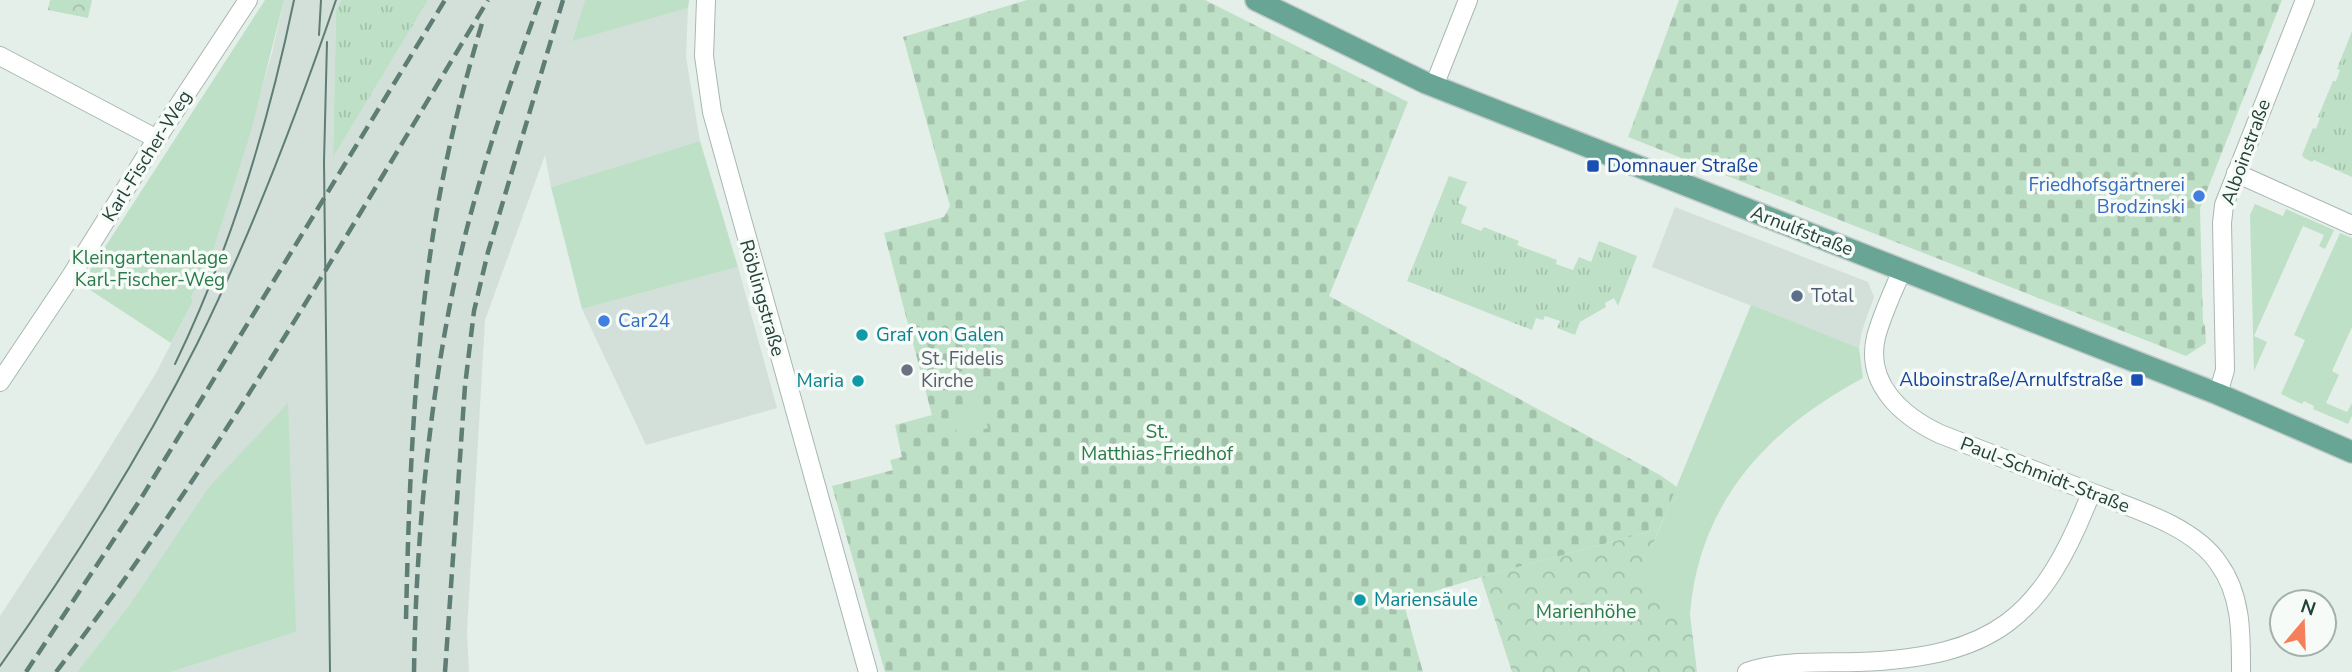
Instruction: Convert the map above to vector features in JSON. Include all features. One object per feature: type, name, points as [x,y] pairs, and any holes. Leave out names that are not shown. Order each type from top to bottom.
[{"type":"main road","name":"Arnulfstraße","points":[[1256,0],[1381,63],[1434,86],[2218,394],[2352,452]]},
{"type":"street","name":"Karl-Fischer-Weg","points":[[0,382],[5,363],[71,276],[157,138],[248,0]]},
{"type":"street","name":"Röblingstraße","points":[[706,0],[704,56],[712,113],[868,672]]},
{"type":"street","points":[[1434,86],[1468,0]]},
{"type":"street","name":"Alboinstraße","points":[[2218,394],[2225,370],[2222,223],[2224,205],[2305,0]]},
{"type":"street","points":[[0,56],[157,138]]},
{"type":"street","points":[[2236,173],[2352,225]]},
{"type":"street","name":"Paul-Schmidt-Straße","points":[[1902,270],[1876,337],[1874,354],[1878,376],[1892,401],[1913,419],[1932,430],[2169,524],[2197,542],[2219,563],[2231,585],[2241,628],[2241,672]]},
{"type":"street","points":[[1747,672],[1775,665],[1884,661],[1928,656],[1981,640],[2015,617],[2044,585],[2066,553],[2091,493]]},
{"type":"shaded area","points":[[284,0],[341,0],[336,12],[333,156],[428,0],[585,0],[572,40],[688,8],[686,57],[700,141],[551,187],[545,155],[485,320],[467,632],[469,672],[171,672],[296,632],[131,603],[77,672],[0,672],[0,616],[156,373],[193,301],[191,297],[211,257],[226,208],[272,53]]},
{"type":"shaded area","points":[[1675,207],[1868,282],[1874,297],[1859,348],[1652,267]]},
{"type":"shaded area","points":[[738,267],[777,408],[646,445],[582,309]]},
{"type":"green space","points":[[50,0],[92,0],[88,18],[48,10]]},
{"type":"green space","name":"Kleingartenanlage Karl-Fischer-Weg","points":[[265,0],[284,0],[251,131],[211,257],[191,297],[193,301],[171,343],[81,284]]},
{"type":"green space","points":[[341,0],[428,0],[333,157],[336,11]]},
{"type":"green space","points":[[585,0],[689,0],[688,8],[572,41]]},
{"type":"green space","name":"St. Matthias-Friedhof","points":[[1027,0],[1205,0],[1408,102],[1329,296],[1660,475],[1677,487],[1659,529],[1403,601],[1423,672],[885,672],[832,486],[893,470],[890,460],[902,457],[895,425],[932,415],[884,233],[944,217],[950,206],[903,37]]},
{"type":"green space","points":[[1679,0],[2282,0],[2200,208],[2206,343],[2186,356],[1628,137]]},
{"type":"green space","points":[[2352,31],[2352,177],[2314,160],[2312,162],[2302,155],[2313,128],[2316,129],[2320,118],[2318,117],[2333,81],[2336,81],[2340,70],[2337,69]]},
{"type":"green space","points":[[700,141],[738,267],[582,309],[551,187]]},
{"type":"green space","points":[[1449,176],[1467,182],[1458,203],[1467,207],[1461,223],[1481,231],[1484,227],[1519,241],[1517,245],[1557,260],[1556,264],[1573,270],[1579,257],[1591,262],[1599,241],[1637,256],[1618,306],[1614,298],[1605,303],[1606,307],[1580,322],[1575,335],[1557,328],[1560,321],[1545,316],[1543,320],[1536,318],[1532,330],[1407,281]]},
{"type":"green space","points":[[2255,204],[2283,216],[2286,209],[2334,230],[2325,249],[2319,246],[2324,235],[2303,226],[2254,336],[2267,342],[2254,371],[2250,215]]},
{"type":"green space","points":[[2340,233],[2352,238],[2352,327],[2332,371],[2339,375],[2326,403],[2347,412],[2352,403],[2352,416],[2348,424],[2313,409],[2314,406],[2304,401],[2302,404],[2281,394],[2305,340],[2294,335]]},
{"type":"green space","points":[[1751,305],[1859,348],[1863,378],[1797,421],[1744,473],[1707,537],[1696,574],[1690,614],[1640,576]]},
{"type":"green space","points":[[971,369],[988,428],[958,436],[954,424],[969,420],[955,373]]},
{"type":"green space","points":[[288,403],[296,632],[171,672],[77,672],[131,603],[209,487]]},
{"type":"green space","name":"Marienhöhe","points":[[1659,529],[1641,576],[1690,614],[1697,672],[1512,672],[1481,577]]},
{"type":"tram line","points":[[175,364],[214,276],[246,186],[272,94],[294,0]]},
{"type":"tram line","points":[[319,35],[321,0]]},
{"type":"tram line","points":[[0,666],[104,509],[197,344],[272,174],[336,0]]},
{"type":"tram line","points":[[327,42],[324,162],[330,672]]},
{"type":"railway","points":[[26,672],[140,500],[445,0]]},
{"type":"railway","points":[[56,672],[173,510],[228,427],[334,257],[488,0]]},
{"type":"railway","points":[[414,672],[422,505],[444,336],[475,199],[540,0]]},
{"type":"railway","points":[[445,672],[465,386],[474,311],[488,252],[563,0]]},
{"type":"railway","points":[[406,619],[414,420],[428,271],[450,146],[483,20]]},
{"type":"place","name":"Domnauer Straße","points":[[1593,166]]},
{"type":"place","name":"Friedhofsgärtnerei Brodzinski","points":[[2199,196]]},
{"type":"place","name":"Total","points":[[1797,296]]},
{"type":"place","name":"Car24","points":[[604,321]]},
{"type":"place","name":"Graf von Galen","points":[[862,335]]},
{"type":"place","name":"St. Fidelis Kirche","points":[[907,370]]},
{"type":"place","name":"Alboinstraße/Arnulfstraße","points":[[2137,380]]},
{"type":"place","name":"Maria","points":[[858,381]]},
{"type":"place","name":"Mariensäule","points":[[1360,600]]}]
